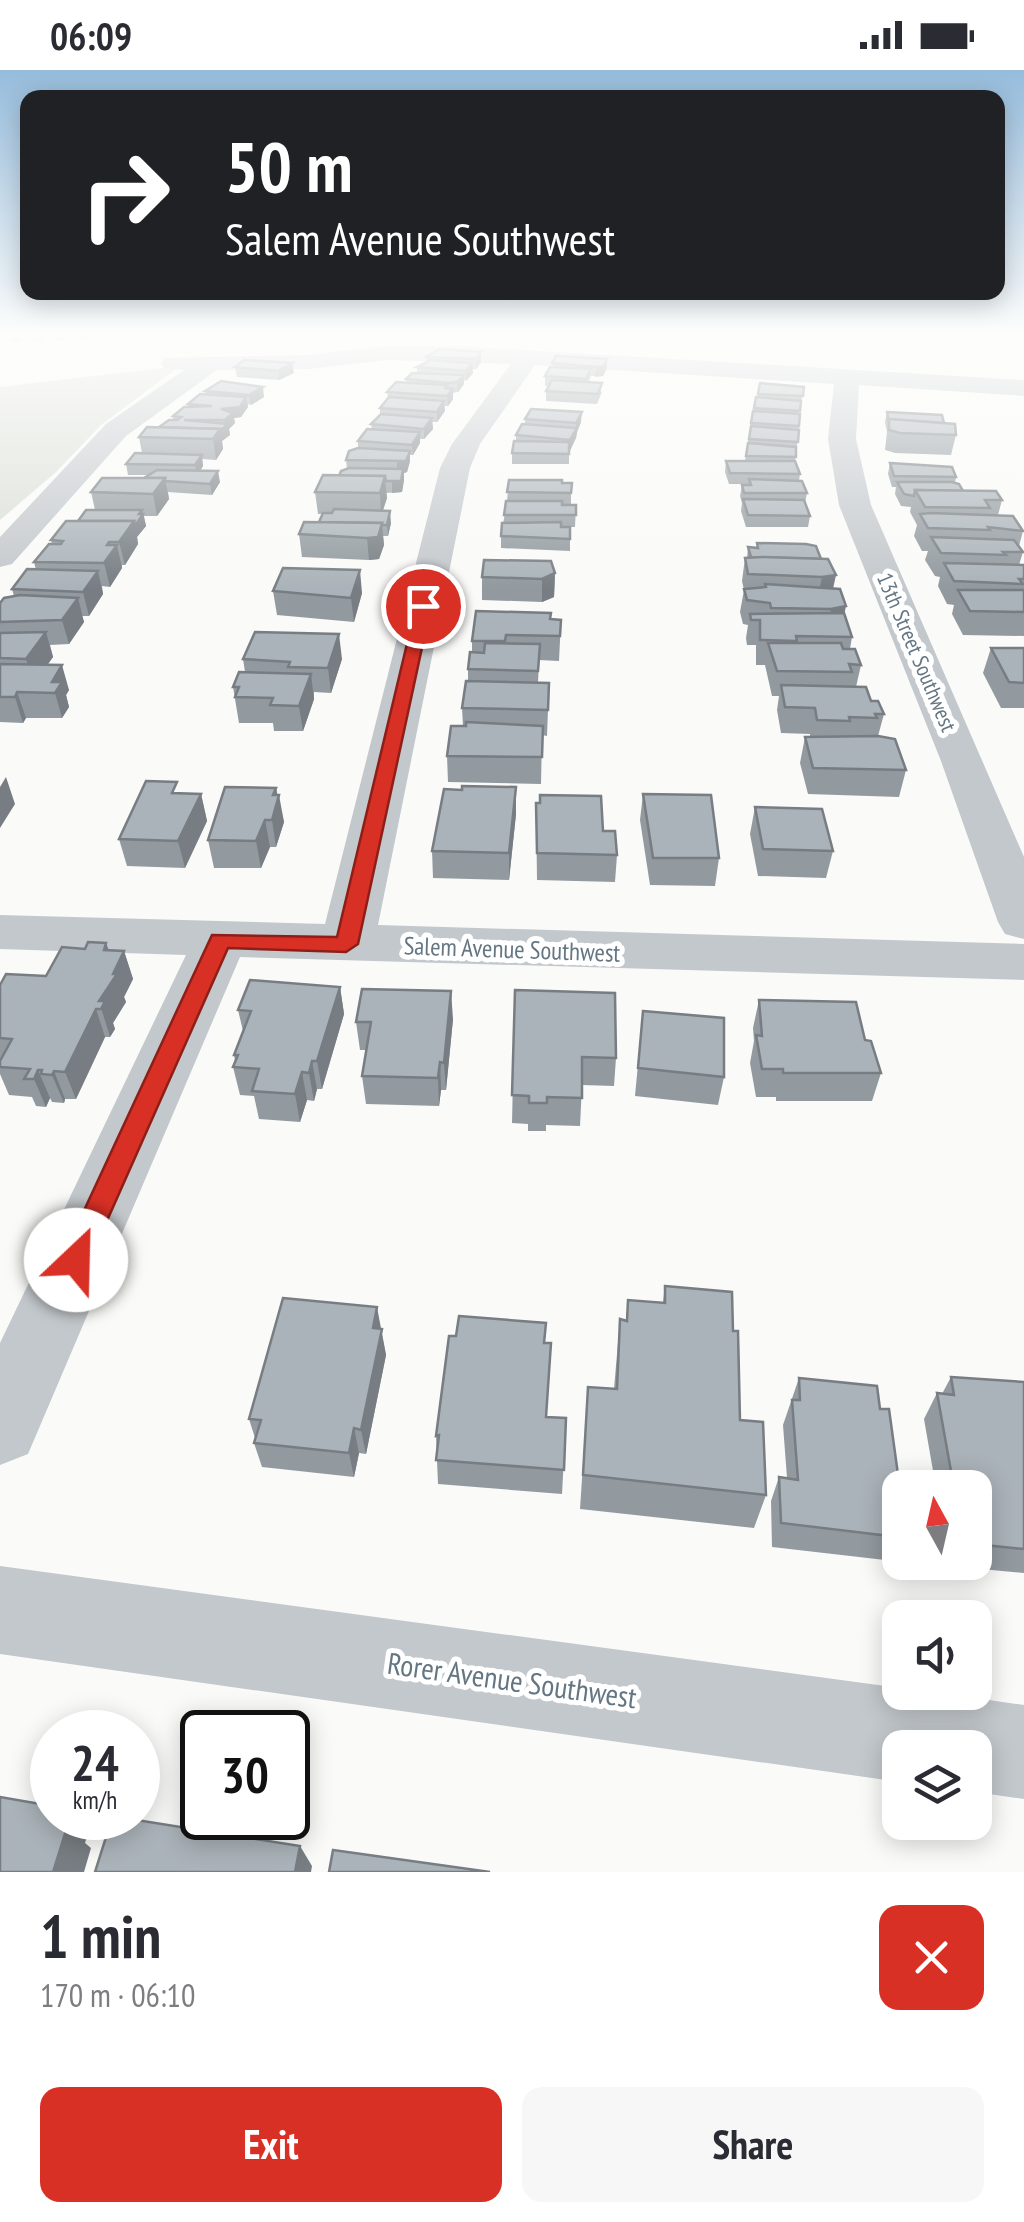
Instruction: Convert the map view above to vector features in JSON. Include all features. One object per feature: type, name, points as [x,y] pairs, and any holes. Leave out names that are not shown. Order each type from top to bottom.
[{"type":"street","points":[[0,557],[116,430],[129,421]]},
{"type":"street","points":[[346,944],[456,468],[466,444],[482,421]]},
{"type":"street","name":"13th Street Southwest","points":[[844,421],[842,440],[855,505],[963,761],[1024,922]]},
{"type":"street","name":"Salem Avenue Southwest","points":[[0,932],[1024,962]]},
{"type":"street","points":[[0,1428],[220,940]]},
{"type":"street","name":"Rorer Avenue Southwest","points":[[0,1610],[1024,1752]]},
{"type":"shaded area","points":[[0,421],[106,421],[56,472],[0,520]]},
{"type":"building","points":[[167,421],[228,424],[220,431],[159,427]]},
{"type":"building","points":[[374,421],[430,421],[424,429],[371,424]]},
{"type":"building","points":[[751,421],[799,421],[799,426]]},
{"type":"building","points":[[889,421],[917,421],[955,424],[956,435],[900,433],[889,430]]},
{"type":"building","points":[[522,424],[577,428],[570,440],[516,435]]},
{"type":"building","points":[[751,426],[799,430],[798,442],[749,439]]},
{"type":"building","points":[[147,427],[220,429],[213,439],[139,437]]},
{"type":"building","points":[[367,429],[420,432],[412,445],[358,441]]},
{"type":"building","points":[[514,441],[569,442],[569,454],[512,453]]},
{"type":"building","points":[[748,443],[796,447],[796,457],[746,456]]},
{"type":"building","points":[[349,451],[410,451],[406,461],[346,460]]},
{"type":"building","points":[[135,453],[202,455],[195,465],[126,464]]},
{"type":"building","points":[[726,461],[795,461],[800,474],[730,473]]},
{"type":"building","points":[[890,463],[952,467],[956,477],[894,476]]},
{"type":"building","points":[[349,468],[403,469],[401,481],[386,481],[385,476],[339,476]]},
{"type":"building","points":[[157,470],[218,471],[210,484],[144,478]]},
{"type":"building","points":[[323,475],[385,476],[380,493],[315,492]]},
{"type":"building","points":[[102,478],[165,478],[153,494],[91,492]]},
{"type":"building","points":[[749,479],[802,481],[807,493],[744,493],[742,485],[751,485]]},
{"type":"building","points":[[509,480],[562,480],[572,483],[571,493],[507,492]]},
{"type":"building","points":[[897,482],[952,482],[963,491],[915,490],[914,496],[904,494]]},
{"type":"building","points":[[915,490],[996,491],[1002,500],[985,500],[990,508],[925,507]]},
{"type":"building","points":[[743,499],[804,500],[810,516],[748,515]]},
{"type":"building","points":[[506,501],[562,501],[562,505],[576,505],[576,515],[504,515]]},
{"type":"building","points":[[334,509],[390,511],[387,525],[319,522],[323,513],[332,513]]},
{"type":"building","points":[[86,510],[142,510],[139,514],[143,514],[135,526],[134,521],[78,521]]},
{"type":"building","points":[[920,514],[1013,516],[1023,531],[928,528]]},
{"type":"building","points":[[66,521],[134,521],[119,542],[109,542],[107,545],[117,545],[104,563],[34,562],[49,544],[61,544],[63,541],[51,540]]},
{"type":"building","points":[[304,522],[382,523],[378,537],[367,538],[299,534]]},
{"type":"building","points":[[561,522],[561,527],[570,527],[570,539],[501,536],[502,523]]},
{"type":"building","points":[[931,537],[1014,540],[1023,552],[941,553]]},
{"type":"building","points":[[757,543],[816,546],[821,559],[751,557],[748,547],[758,548]]},
{"type":"building","points":[[745,558],[828,559],[836,575],[748,574]]},
{"type":"building","points":[[484,560],[551,561],[555,573],[542,579],[482,577]]},
{"type":"building","points":[[944,563],[1024,565],[1024,579],[1019,579],[1023,584],[954,581]]},
{"type":"building","points":[[283,568],[360,570],[351,598],[273,591]]},
{"type":"building","points":[[27,569],[98,571],[83,592],[12,589]]},
{"type":"building","points":[[765,584],[840,589],[846,606],[771,608],[770,603],[747,600],[744,589],[766,587]]},
{"type":"building","points":[[958,590],[1024,590],[1024,612],[970,611]]},
{"type":"building","points":[[4,598],[78,598],[62,620],[0,622],[0,603]]},
{"type":"building","points":[[476,611],[551,613],[550,619],[561,620],[560,636],[506,635],[505,641],[472,641]]},
{"type":"building","points":[[844,613],[852,637],[796,636],[797,641],[760,640],[760,620],[751,620],[750,614]]},
{"type":"building","points":[[46,632],[26,659],[0,658],[0,633]]},
{"type":"building","points":[[255,632],[339,634],[328,668],[288,667],[290,662],[243,659]]},
{"type":"building","points":[[485,643],[540,644],[538,671],[468,669],[470,652],[484,653]]},
{"type":"building","points":[[768,643],[841,643],[843,649],[855,649],[861,665],[849,664],[852,672],[777,671]]},
{"type":"building","points":[[991,648],[1024,648],[1024,683],[1009,682]]},
{"type":"building","points":[[0,664],[62,665],[52,682],[62,682],[55,693],[17,692],[15,697],[0,697]]},
{"type":"building","points":[[239,672],[311,674],[299,706],[270,705],[273,698],[235,697],[239,687],[233,687]]},
{"type":"building","points":[[466,681],[549,683],[548,710],[462,708]]},
{"type":"building","points":[[781,685],[866,687],[871,701],[878,701],[884,714],[875,714],[877,718],[849,717],[850,721],[817,720],[815,708],[785,707]]},
{"type":"building","points":[[466,722],[543,726],[542,757],[447,756],[451,726],[466,726]]},
{"type":"building","points":[[805,737],[895,739],[906,770],[813,768]]},
{"type":"building","points":[[146,781],[177,782],[172,793],[201,794],[178,841],[119,839]]},
{"type":"building","points":[[462,786],[516,787],[509,853],[432,851],[444,789],[462,790]]},
{"type":"building","points":[[225,787],[276,788],[273,795],[279,795],[272,820],[265,820],[256,841],[208,840]]},
{"type":"building","points":[[643,794],[711,795],[719,858],[653,858]]},
{"type":"building","points":[[540,795],[601,796],[603,831],[615,831],[617,855],[537,853],[536,803],[540,803]]},
{"type":"building","points":[[755,807],[822,809],[833,851],[763,849]]},
{"type":"building","points":[[88,942],[106,943],[104,950],[124,951],[113,974],[117,974],[99,1001],[105,1001],[101,1009],[96,1009],[65,1072],[54,1071],[52,1075],[38,1070],[34,1079],[24,1079],[30,1069],[0,1067],[12,1039],[0,1038],[0,985],[6,974],[46,976],[62,947],[85,949]]},
{"type":"building","points":[[250,980],[340,987],[317,1061],[312,1061],[309,1073],[302,1072],[295,1094],[252,1091],[259,1069],[233,1067],[251,1011],[238,1010]]},
{"type":"building","points":[[362,989],[451,991],[444,1063],[440,1062],[438,1078],[362,1076],[371,1022],[356,1022]]},
{"type":"building","points":[[515,990],[615,993],[616,1058],[582,1057],[582,1098],[547,1097],[547,1103],[529,1103],[529,1096],[512,1095]]},
{"type":"building","points":[[759,1000],[856,1002],[865,1040],[871,1041],[881,1073],[783,1073],[783,1069],[762,1069],[756,1035],[762,1036]]},
{"type":"building","points":[[643,1011],[724,1018],[724,1077],[638,1068]]},
{"type":"building","points":[[665,1286],[732,1292],[733,1331],[738,1331],[740,1420],[763,1422],[766,1495],[583,1475],[588,1387],[617,1389],[620,1319],[627,1321],[628,1300],[665,1303]]},
{"type":"building","points":[[283,1298],[377,1307],[373,1328],[382,1329],[361,1430],[354,1428],[349,1453],[254,1443],[261,1420],[249,1419]]},
{"type":"building","points":[[459,1316],[546,1323],[544,1343],[551,1343],[546,1417],[566,1418],[564,1470],[436,1460],[449,1336],[456,1336]]},
{"type":"building","points":[[951,1377],[1024,1382],[1024,1549],[992,1546],[992,1470],[951,1470],[937,1393],[954,1395]]},
{"type":"building","points":[[799,1378],[877,1386],[880,1409],[889,1409],[897,1470],[882,1470],[882,1535],[781,1523],[779,1477],[798,1480],[792,1400],[800,1400]]},
{"type":"building","points":[[0,1797],[30,1802],[30,1840],[63,1840],[53,1872],[0,1872]]},
{"type":"building","points":[[160,1824],[180,1827],[180,1840],[262,1840],[300,1846],[295,1872],[95,1872],[105,1840],[160,1840]]},
{"type":"building","points":[[333,1850],[490,1872],[329,1872]]},
{"type":"route","points":[[76,1260],[220,940],[346,944],[423,606]]}]
